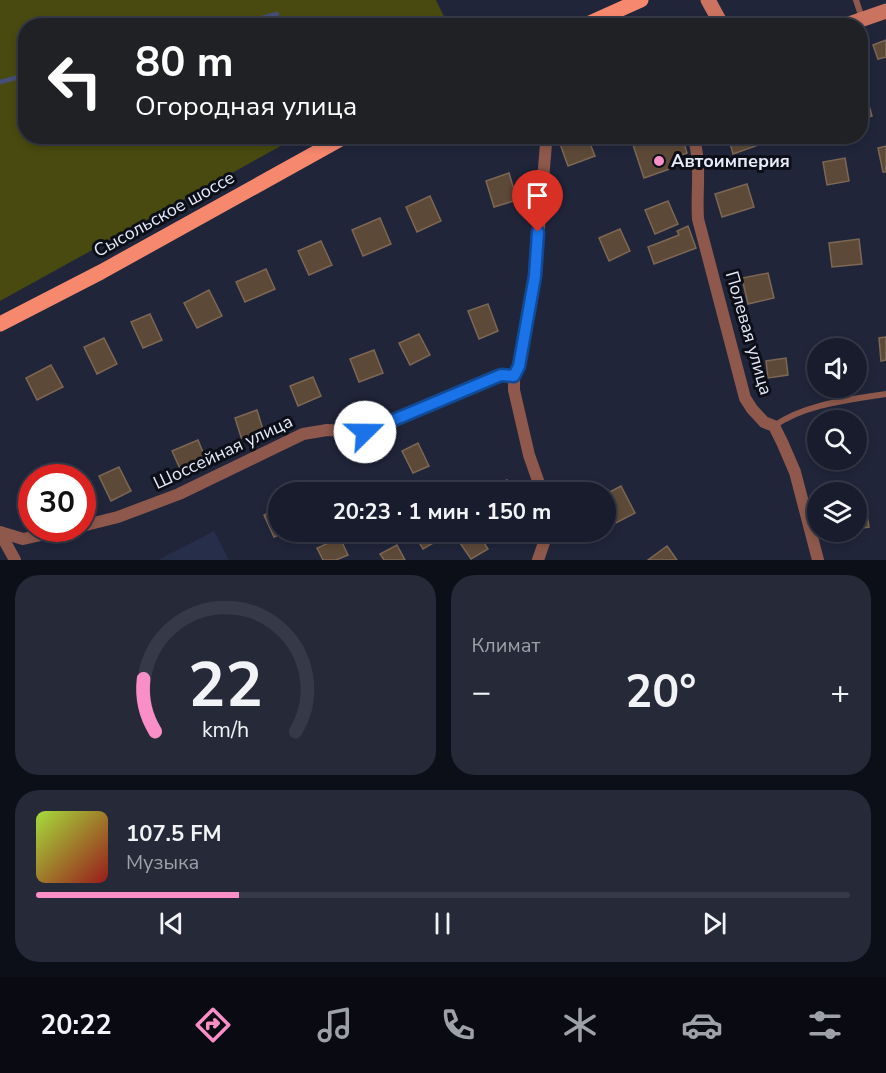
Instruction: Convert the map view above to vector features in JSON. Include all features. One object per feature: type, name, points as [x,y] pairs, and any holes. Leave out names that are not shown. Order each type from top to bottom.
[{"type":"main road","points":[[601,18],[641,0]]},
{"type":"main road","points":[[708,0],[718,18]]},
{"type":"main road","points":[[865,18],[886,11]]},
{"type":"main road","name":"Сысольское шоссе","points":[[0,324],[101,272],[332,144]]},
{"type":"street","points":[[538,482],[529,455],[514,390],[514,376],[519,366],[535,276],[546,144]]},
{"type":"street","name":"Полевая улица","points":[[696,144],[698,151],[698,219],[746,398],[764,422],[774,426],[795,472],[818,560]]},
{"type":"street","name":"Шоссейная улица","points":[[96,522],[118,517],[179,494],[303,434],[327,430],[365,432],[501,375],[514,376]]},
{"type":"street","points":[[0,533],[18,537]]},
{"type":"street","points":[[0,533],[15,560]]},
{"type":"street","points":[[538,560],[544,542]]},
{"type":"lane","points":[[856,0],[862,18]]},
{"type":"lane","points":[[774,426],[784,419],[835,402],[886,394]]},
{"type":"shaded area","points":[[0,0],[436,0],[445,18],[18,18],[18,144],[284,144],[0,301]]},
{"type":"shaded area","points":[[214,531],[229,560],[158,560]]},
{"type":"building","points":[[886,40],[886,57],[878,59],[873,45]]},
{"type":"building","points":[[868,102],[872,116],[868,117]]},
{"type":"building","points":[[560,144],[590,144],[595,156],[568,166]]},
{"type":"building","name":"Автоимперия","points":[[633,144],[684,144],[687,153],[678,156],[681,165],[644,178]]},
{"type":"building","points":[[730,144],[761,144],[733,154]]},
{"type":"building","points":[[886,146],[886,172],[883,172],[878,148]]},
{"type":"building","points":[[845,158],[849,181],[827,185],[823,162]]},
{"type":"building","points":[[509,173],[517,200],[494,207],[486,181]]},
{"type":"building","points":[[747,184],[754,207],[722,217],[715,194]]},
{"type":"building","points":[[430,196],[441,221],[417,232],[406,207]]},
{"type":"building","points":[[668,201],[678,224],[655,234],[645,210]]},
{"type":"building","points":[[380,218],[391,244],[363,256],[352,230]]},
{"type":"building","points":[[688,226],[696,248],[654,264],[648,247],[679,235],[677,231]]},
{"type":"building","points":[[620,229],[630,251],[609,261],[599,238]]},
{"type":"building","points":[[859,239],[862,264],[832,267],[829,243]]},
{"type":"building","points":[[321,241],[332,265],[309,275],[298,251]]},
{"type":"building","points":[[266,269],[275,289],[245,302],[236,282]]},
{"type":"building","points":[[768,273],[774,298],[748,304],[742,278]]},
{"type":"building","points":[[209,290],[222,316],[197,328],[184,303]]},
{"type":"building","points":[[488,304],[498,331],[479,339],[468,311]]},
{"type":"building","points":[[150,314],[162,340],[143,348],[131,322]]},
{"type":"building","points":[[419,334],[430,355],[410,365],[399,343]]},
{"type":"building","points":[[886,337],[886,360],[881,361],[879,338]]},
{"type":"building","points":[[104,338],[117,364],[97,374],[84,347]]},
{"type":"building","points":[[374,350],[383,373],[359,382],[350,359]]},
{"type":"building","points":[[786,358],[788,375],[768,378],[766,361]]},
{"type":"building","points":[[51,365],[63,387],[37,400],[26,378]]},
{"type":"building","points":[[313,377],[321,396],[298,406],[290,386]]},
{"type":"building","points":[[257,410],[264,433],[242,440],[235,418]]},
{"type":"building","points":[[198,440],[207,462],[182,473],[172,451]]},
{"type":"building","points":[[418,443],[429,466],[413,473],[402,451]]},
{"type":"building","points":[[119,467],[131,491],[111,501],[99,476]]},
{"type":"building","points":[[621,486],[635,513],[616,523],[616,489]]},
{"type":"building","points":[[331,542],[342,542],[348,555],[336,560],[323,560],[317,548]]},
{"type":"building","points":[[419,542],[435,542],[423,549]]},
{"type":"building","points":[[483,542],[488,549],[471,559],[460,543]]},
{"type":"building","points":[[397,545],[405,560],[384,560],[380,554]]},
{"type":"building","points":[[667,546],[677,560],[648,560]]},
{"type":"waterway","points":[[262,18],[277,14]]},
{"type":"waterway","points":[[0,82],[18,77]]},
{"type":"place","name":"Автоимперия","points":[[659,161]]},
{"type":"route","points":[[365,432],[501,375],[514,376],[519,366],[535,276],[538,232]]}]
